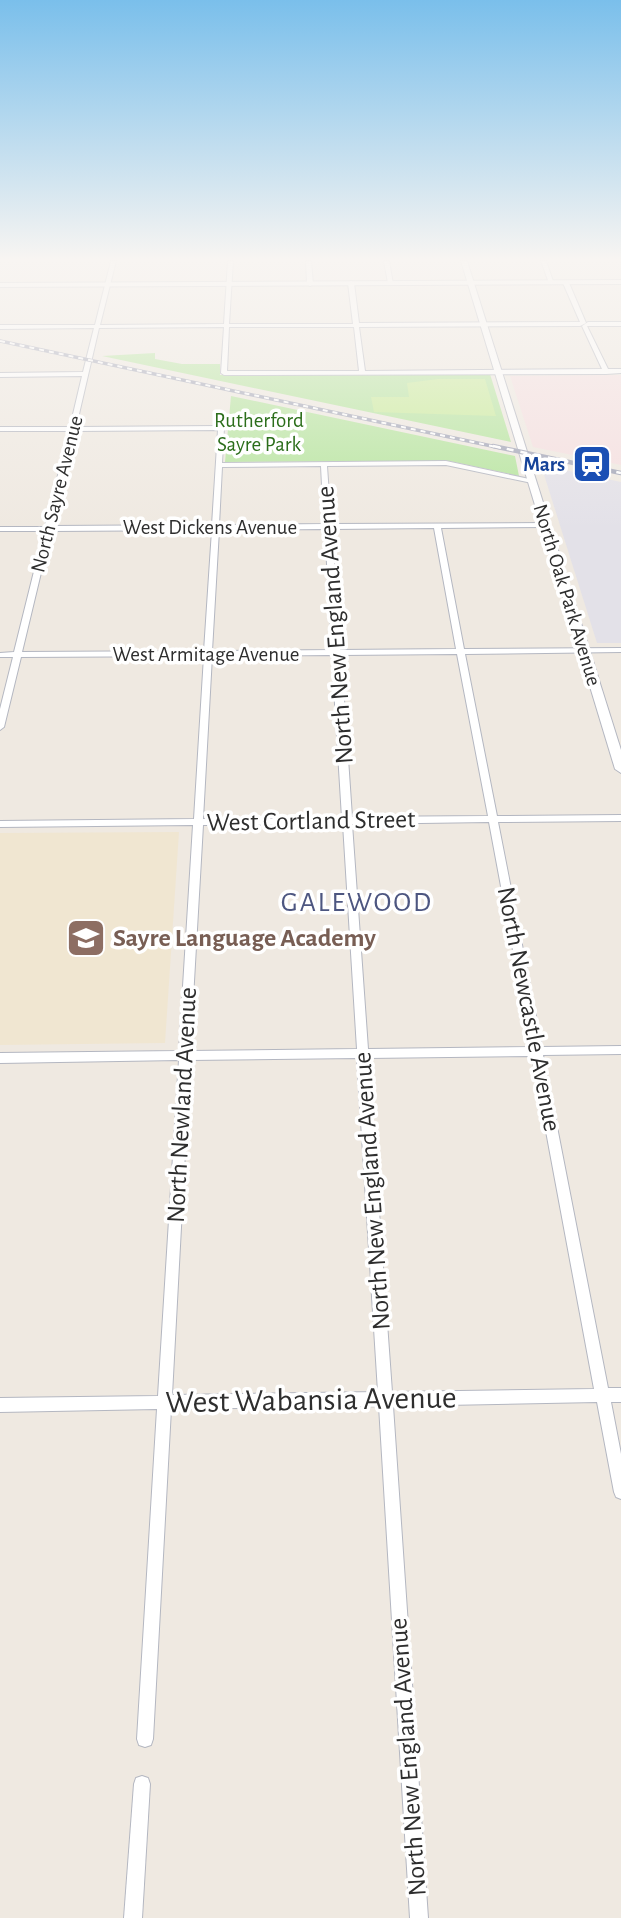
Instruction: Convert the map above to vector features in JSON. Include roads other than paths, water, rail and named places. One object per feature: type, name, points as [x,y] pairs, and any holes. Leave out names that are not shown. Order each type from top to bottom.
[{"type":"street","name":"North Sayre Avenue","points":[[0,727],[91,351]]},
{"type":"street","points":[[225,351],[224,373],[621,372]]},
{"type":"street","points":[[359,351],[362,373]]},
{"type":"street","name":"North Oak Park Avenue","points":[[492,351],[621,769]]},
{"type":"street","points":[[596,351],[606,372]]},
{"type":"street","points":[[0,375],[86,374]]},
{"type":"street","name":"North Newland Avenue","points":[[72,429],[221,428],[145,1740]]},
{"type":"street","points":[[0,429],[72,429]]},
{"type":"street","points":[[219,465],[446,463],[532,481]]},
{"type":"street","name":"North New England Avenue","points":[[324,464],[419,1918]]},
{"type":"street","name":"West Dickens Avenue","points":[[0,528],[546,525]]},
{"type":"street","name":"North Newcastle Avenue","points":[[437,526],[621,1492]]},
{"type":"street","name":"West Armitage Avenue","points":[[0,655],[621,650]]},
{"type":"street","name":"West Cortland Street","points":[[0,824],[621,818]]},
{"type":"street","points":[[0,1058],[621,1050]]},
{"type":"street","name":"West Wabansia Avenue","points":[[0,1405],[621,1395]]},
{"type":"street","points":[[134,1918],[142,1784]]},
{"type":"railway","points":[[45,351],[501,448]]},
{"type":"railway","points":[[493,446],[621,473]]},
{"type":"place","name":"Mars","points":[[592,464]]},
{"type":"place","name":"Sayre Language Academy","points":[[86,938]]},
{"type":"district","name":"GALEWOOD","points":[[357,903]]},
{"type":"park label","name":"Rutherford Sayre Park","points":[[259,432]]}]
